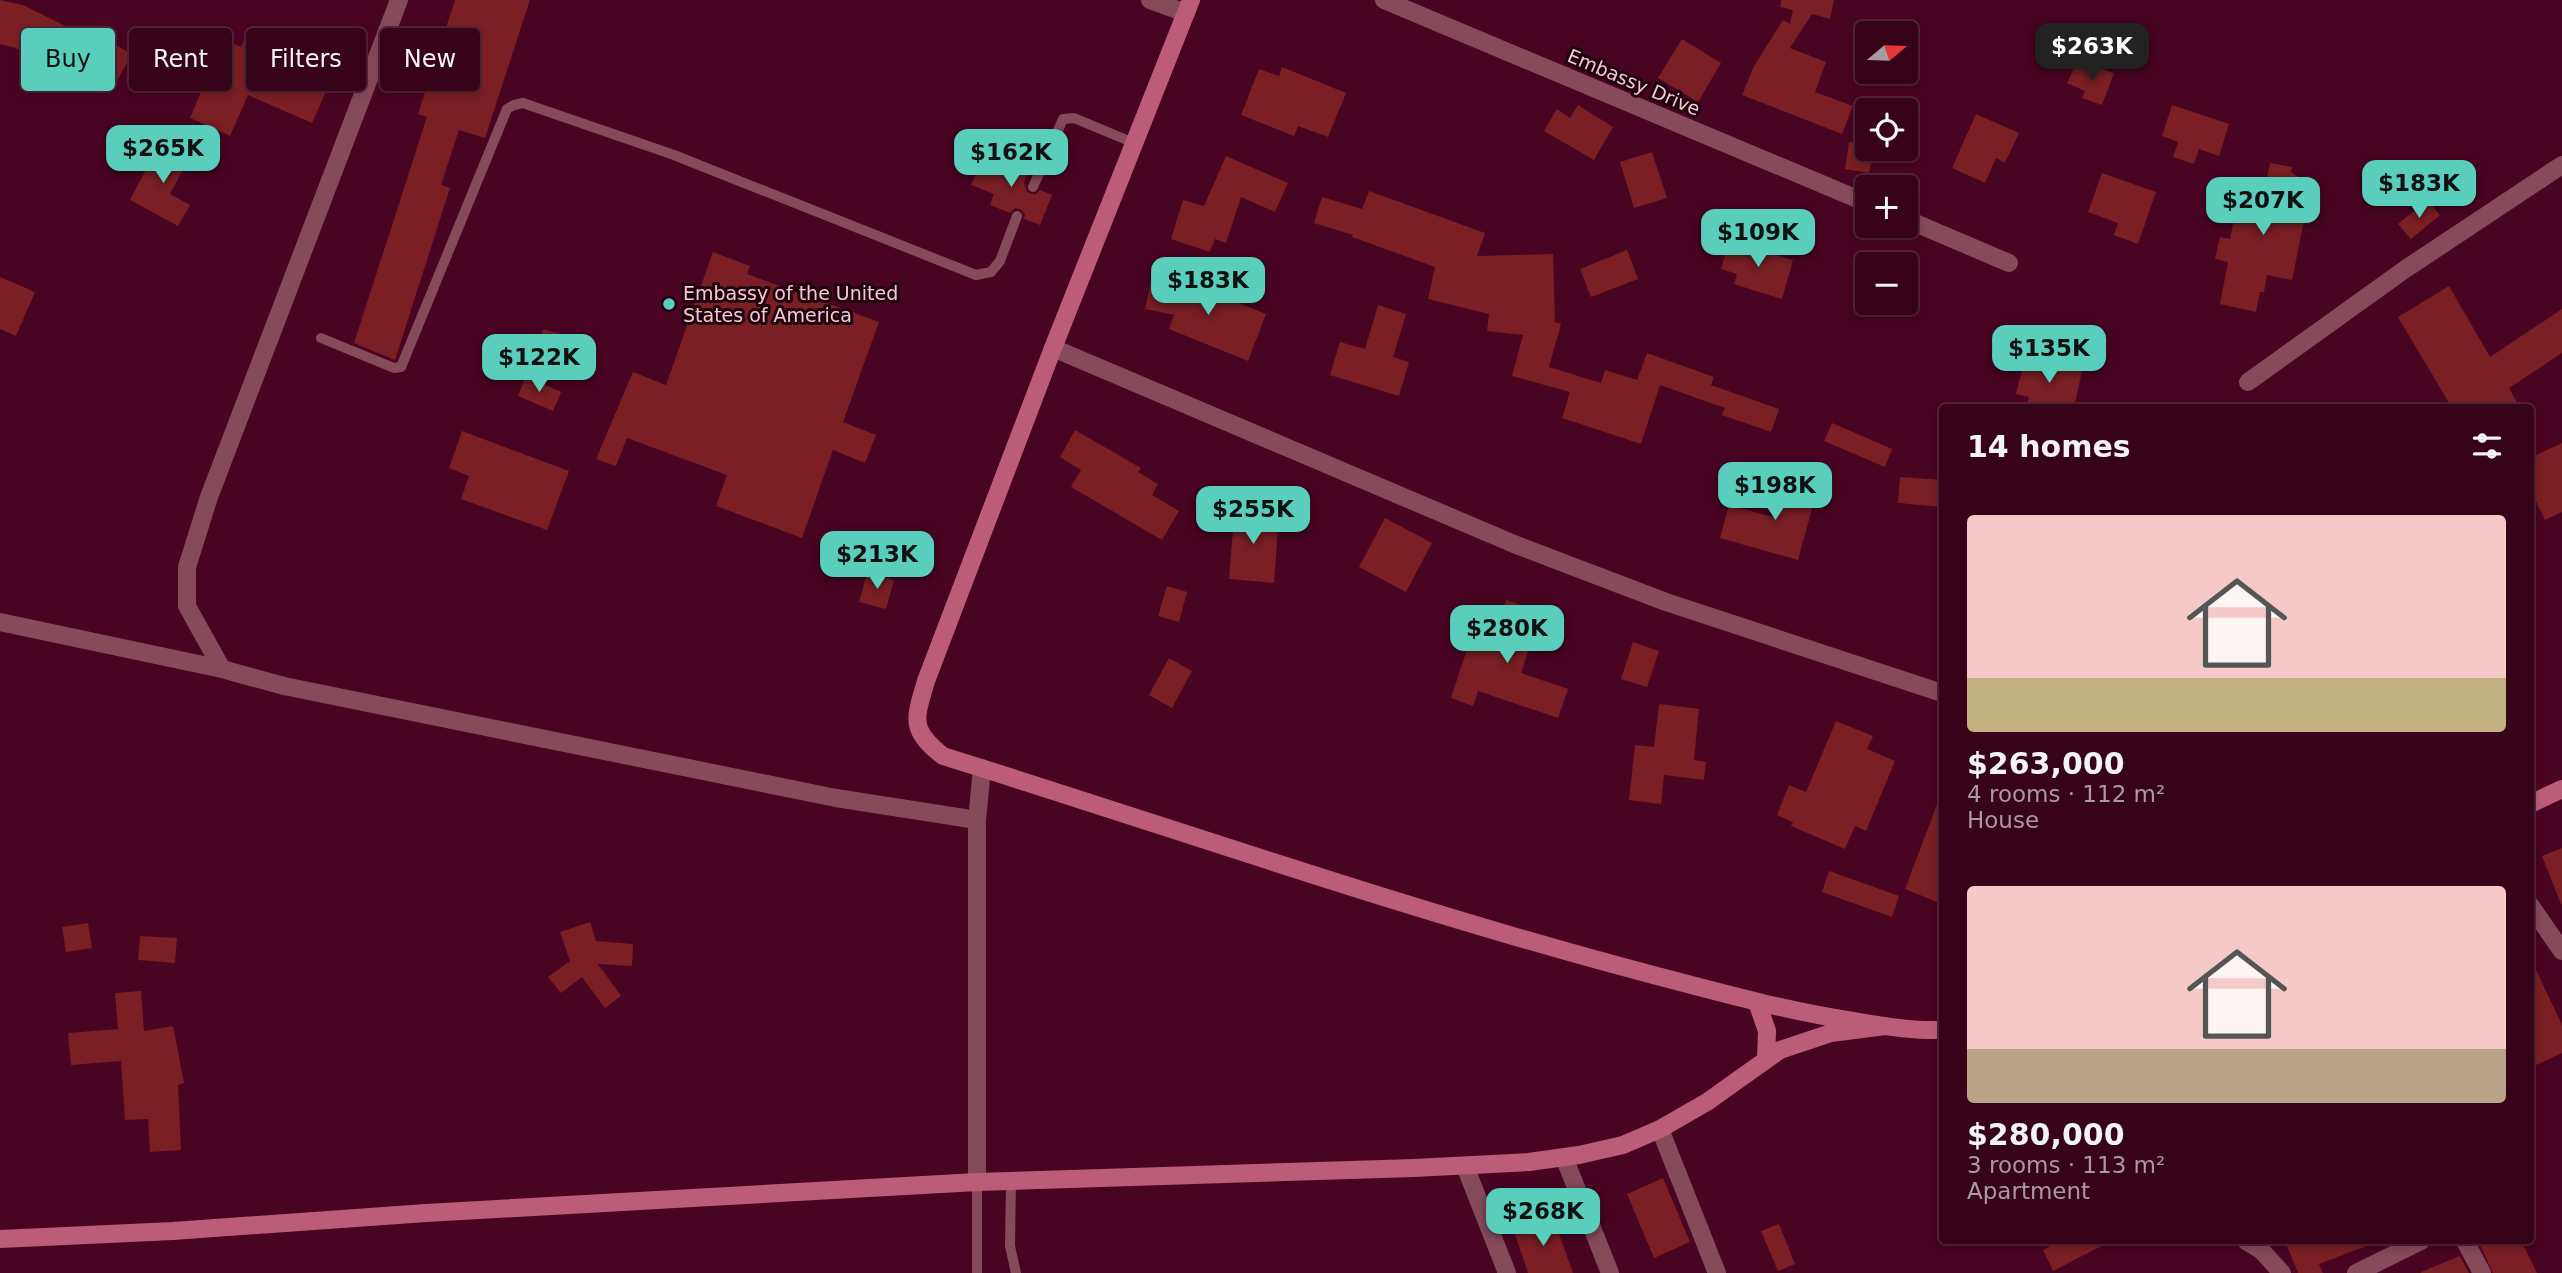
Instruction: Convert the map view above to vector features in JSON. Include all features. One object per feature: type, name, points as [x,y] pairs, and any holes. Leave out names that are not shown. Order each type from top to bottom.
[{"type":"street","points":[[222,669],[187,606],[187,568],[209,497],[399,0]]},
{"type":"street","points":[[1150,0],[1189,7],[1053,348],[926,681],[918,712],[918,729],[927,743],[943,756],[1264,861],[1616,966],[1798,1013],[1925,1031],[1939,1030]]},
{"type":"street","name":"Embassy Drive","points":[[1384,0],[1855,198]]},
{"type":"street","points":[[2248,382],[2403,270],[2562,165]]},
{"type":"street","points":[[1918,224],[2009,263]]},
{"type":"street","points":[[1053,348],[1514,544],[1666,602],[1939,692]]},
{"type":"street","points":[[0,622],[222,669],[284,686],[836,799],[977,820]]},
{"type":"street","points":[[977,1182],[977,820],[982,768]]},
{"type":"street","points":[[2534,802],[2562,789]]},
{"type":"street","points":[[2534,911],[2562,951]]},
{"type":"street","points":[[1757,1002],[1767,1031],[1766,1059]]},
{"type":"street","points":[[0,1239],[1011,1180],[1529,1162],[1623,1145],[1660,1129],[1707,1102],[1766,1059],[1791,1045],[1831,1033],[1885,1026]]},
{"type":"street","points":[[1660,1129],[1717,1273]]},
{"type":"street","points":[[1564,1157],[1610,1273]]},
{"type":"street","points":[[1465,1166],[1507,1273]]},
{"type":"street","points":[[2251,1244],[2261,1250],[2282,1273]]},
{"type":"street","points":[[2356,1273],[2415,1244]]},
{"type":"street","points":[[2467,1244],[2482,1273]]},
{"type":"lane","points":[[321,338],[394,368],[401,367],[507,109],[514,104],[523,103],[674,155],[976,275],[991,272],[1000,261],[1017,216]]},
{"type":"lane","points":[[1033,187],[1063,119],[1074,118],[1134,143]]},
{"type":"lane","points":[[1011,1180],[1010,1246],[1016,1273]]},
{"type":"lane","points":[[977,1182],[977,1273]]},
{"type":"building","points":[[0,0],[23,5],[70,28],[21,28],[21,51],[0,44]]},
{"type":"building","points":[[455,0],[530,0],[485,138],[459,130],[441,185],[450,188],[395,360],[354,343],[427,117],[418,114],[425,91],[480,91],[480,28],[446,28]]},
{"type":"building","points":[[1781,0],[1834,0],[1830,19],[1812,14],[1790,48],[1826,62],[1815,92],[1853,106],[1842,134],[1742,95],[1754,66],[1783,20],[1790,24],[1793,10],[1780,7]]},
{"type":"building","points":[[246,36],[246,91],[326,91],[312,123],[248,95],[230,136],[190,118],[201,91],[232,91],[232,44],[241,47]]},
{"type":"building","points":[[1682,39],[1721,63],[1698,102],[1658,78]]},
{"type":"building","points":[[115,45],[129,52],[129,59],[115,84]]},
{"type":"building","points":[[2076,64],[2091,72],[2093,66],[2114,73],[2102,105],[2082,98],[2085,91],[2067,83]]},
{"type":"building","points":[[1282,67],[1346,93],[1328,137],[1298,126],[1294,136],[1241,115],[1259,69],[1279,76]]},
{"type":"building","points":[[1578,105],[1613,127],[1594,160],[1544,131],[1557,109],[1570,118]]},
{"type":"building","points":[[2172,105],[2229,124],[2219,156],[2199,149],[2194,164],[2173,157],[2178,142],[2162,136]]},
{"type":"building","points":[[1976,114],[2019,133],[2005,163],[1996,158],[1985,183],[1952,168]]},
{"type":"building","points":[[1849,142],[1855,143],[1855,161],[1871,161],[1869,173],[1845,169]]},
{"type":"building","points":[[159,145],[166,145],[190,157],[170,194],[190,205],[178,226],[130,200]]},
{"type":"building","points":[[1652,152],[1667,198],[1634,208],[1620,162]]},
{"type":"building","points":[[985,155],[1029,168],[1024,183],[1027,192],[1035,195],[1040,190],[1052,195],[1040,225],[1024,219],[1025,214],[1020,209],[1015,208],[1010,213],[990,205],[994,194],[971,185]]},
{"type":"building","points":[[1226,156],[1288,183],[1275,212],[1241,197],[1226,243],[1215,239],[1210,252],[1171,239],[1183,200],[1204,206]]},
{"type":"building","points":[[2270,163],[2292,167],[2291,172],[2311,186],[2292,280],[2267,275],[2256,312],[2220,304],[2228,262],[2215,259],[2220,237],[2230,239],[2241,184],[2265,189]]},
{"type":"building","points":[[2102,173],[2156,192],[2138,244],[2114,235],[2118,223],[2088,212]]},
{"type":"building","points":[[1369,191],[1485,233],[1477,256],[1553,254],[1555,322],[1561,324],[1549,367],[1601,383],[1605,370],[1637,380],[1647,353],[1714,377],[1711,385],[1779,409],[1771,432],[1722,415],[1725,408],[1660,385],[1641,444],[1562,418],[1570,392],[1512,376],[1523,335],[1487,331],[1489,314],[1428,299],[1435,267],[1314,223],[1322,197],[1362,209]]},
{"type":"building","points":[[2427,200],[2440,215],[2411,239],[2398,224]]},
{"type":"building","points":[[1729,241],[1793,260],[1782,299],[1734,284],[1737,274],[1721,269]]},
{"type":"building","points":[[1627,250],[1638,279],[1591,297],[1580,269]]},
{"type":"building","points":[[713,252],[750,266],[747,274],[879,322],[843,422],[876,435],[865,463],[833,450],[802,538],[716,506],[727,475],[627,438],[616,466],[596,459],[633,372],[666,385]]},
{"type":"building","points":[[0,277],[35,292],[16,336],[0,329]]},
{"type":"building","points":[[1151,280],[1185,287],[1187,282],[1266,314],[1248,361],[1169,329],[1174,315],[1145,309]]},
{"type":"building","points":[[2449,286],[2490,357],[2562,309],[2562,353],[2509,388],[2518,404],[2450,404],[2398,317]]},
{"type":"building","points":[[1378,305],[1406,314],[1393,357],[1409,362],[1399,396],[1330,375],[1340,342],[1365,349]]},
{"type":"building","points":[[543,329],[582,340],[576,361],[537,350]]},
{"type":"building","points":[[2025,358],[2082,371],[2075,404],[2027,404],[2029,397],[2016,394]]},
{"type":"building","points":[[526,376],[561,392],[553,411],[518,396]]},
{"type":"building","points":[[1832,423],[1892,449],[1885,467],[1824,441]]},
{"type":"building","points":[[1075,430],[1141,468],[1138,472],[1158,484],[1152,495],[1179,511],[1162,540],[1071,487],[1081,470],[1060,457]]},
{"type":"building","points":[[462,431],[569,471],[547,530],[461,499],[469,476],[449,468]]},
{"type":"building","points":[[2562,443],[2562,512],[2545,520],[2534,497],[2534,456]]},
{"type":"building","points":[[1784,477],[1818,487],[1798,560],[1720,538],[1729,505],[1773,517]]},
{"type":"building","points":[[1900,477],[1939,480],[1939,507],[1898,503]]},
{"type":"building","points":[[1235,505],[1268,508],[1267,527],[1278,528],[1274,583],[1229,579]]},
{"type":"building","points":[[1385,518],[1432,543],[1406,592],[1359,567]]},
{"type":"building","points":[[867,573],[894,580],[886,609],[859,602]]},
{"type":"building","points":[[1167,586],[1187,592],[1179,622],[1158,616]]},
{"type":"building","points":[[1506,600],[1541,612],[1521,673],[1568,689],[1558,718],[1478,691],[1473,706],[1451,698],[1475,625],[1495,632]]},
{"type":"building","points":[[1633,642],[1659,651],[1647,687],[1621,679]]},
{"type":"building","points":[[1169,658],[1192,671],[1172,708],[1149,695]]},
{"type":"building","points":[[1659,704],[1699,709],[1694,760],[1706,762],[1704,780],[1664,775],[1661,804],[1629,800],[1635,745],[1654,747]]},
{"type":"building","points":[[1836,721],[1873,736],[1867,749],[1895,761],[1866,831],[1855,826],[1845,849],[1791,826],[1793,822],[1777,815],[1789,785],[1806,792]]},
{"type":"building","points":[[1939,799],[1939,903],[1905,889]]},
{"type":"building","points":[[2562,848],[2562,904],[2561,904],[2542,856]]},
{"type":"building","points":[[1829,871],[1899,896],[1892,917],[1822,892]]},
{"type":"building","points":[[590,922],[596,941],[633,944],[632,966],[598,964],[621,996],[605,1008],[582,977],[561,993],[548,977],[570,961],[560,932]]},
{"type":"building","points":[[88,923],[92,948],[66,952],[62,927]]},
{"type":"building","points":[[140,936],[177,938],[175,963],[138,960]]},
{"type":"building","points":[[2534,966],[2562,1025],[2562,1053],[2536,1065]]},
{"type":"building","points":[[141,991],[144,1031],[173,1026],[184,1083],[178,1085],[181,1150],[150,1152],[148,1119],[125,1120],[121,1061],[71,1065],[68,1033],[118,1029],[115,993]]},
{"type":"building","points":[[1663,1178],[1690,1242],[1654,1258],[1627,1194]]},
{"type":"building","points":[[1553,1217],[1573,1273],[1528,1273],[1514,1231]]},
{"type":"building","points":[[1779,1224],[1795,1264],[1778,1271],[1761,1231]]},
{"type":"building","points":[[2054,1244],[2105,1244],[2053,1271],[2043,1250]]},
{"type":"building","points":[[2286,1244],[2372,1244],[2319,1264],[2323,1273],[2298,1273]]},
{"type":"building","points":[[2479,1244],[2522,1244],[2537,1273],[2493,1273]]},
{"type":"building","points":[[2460,1256],[2469,1273],[2421,1273],[2421,1272]]},
{"type":"place","name":"Embassy of the United States of America","points":[[669,304]]}]
